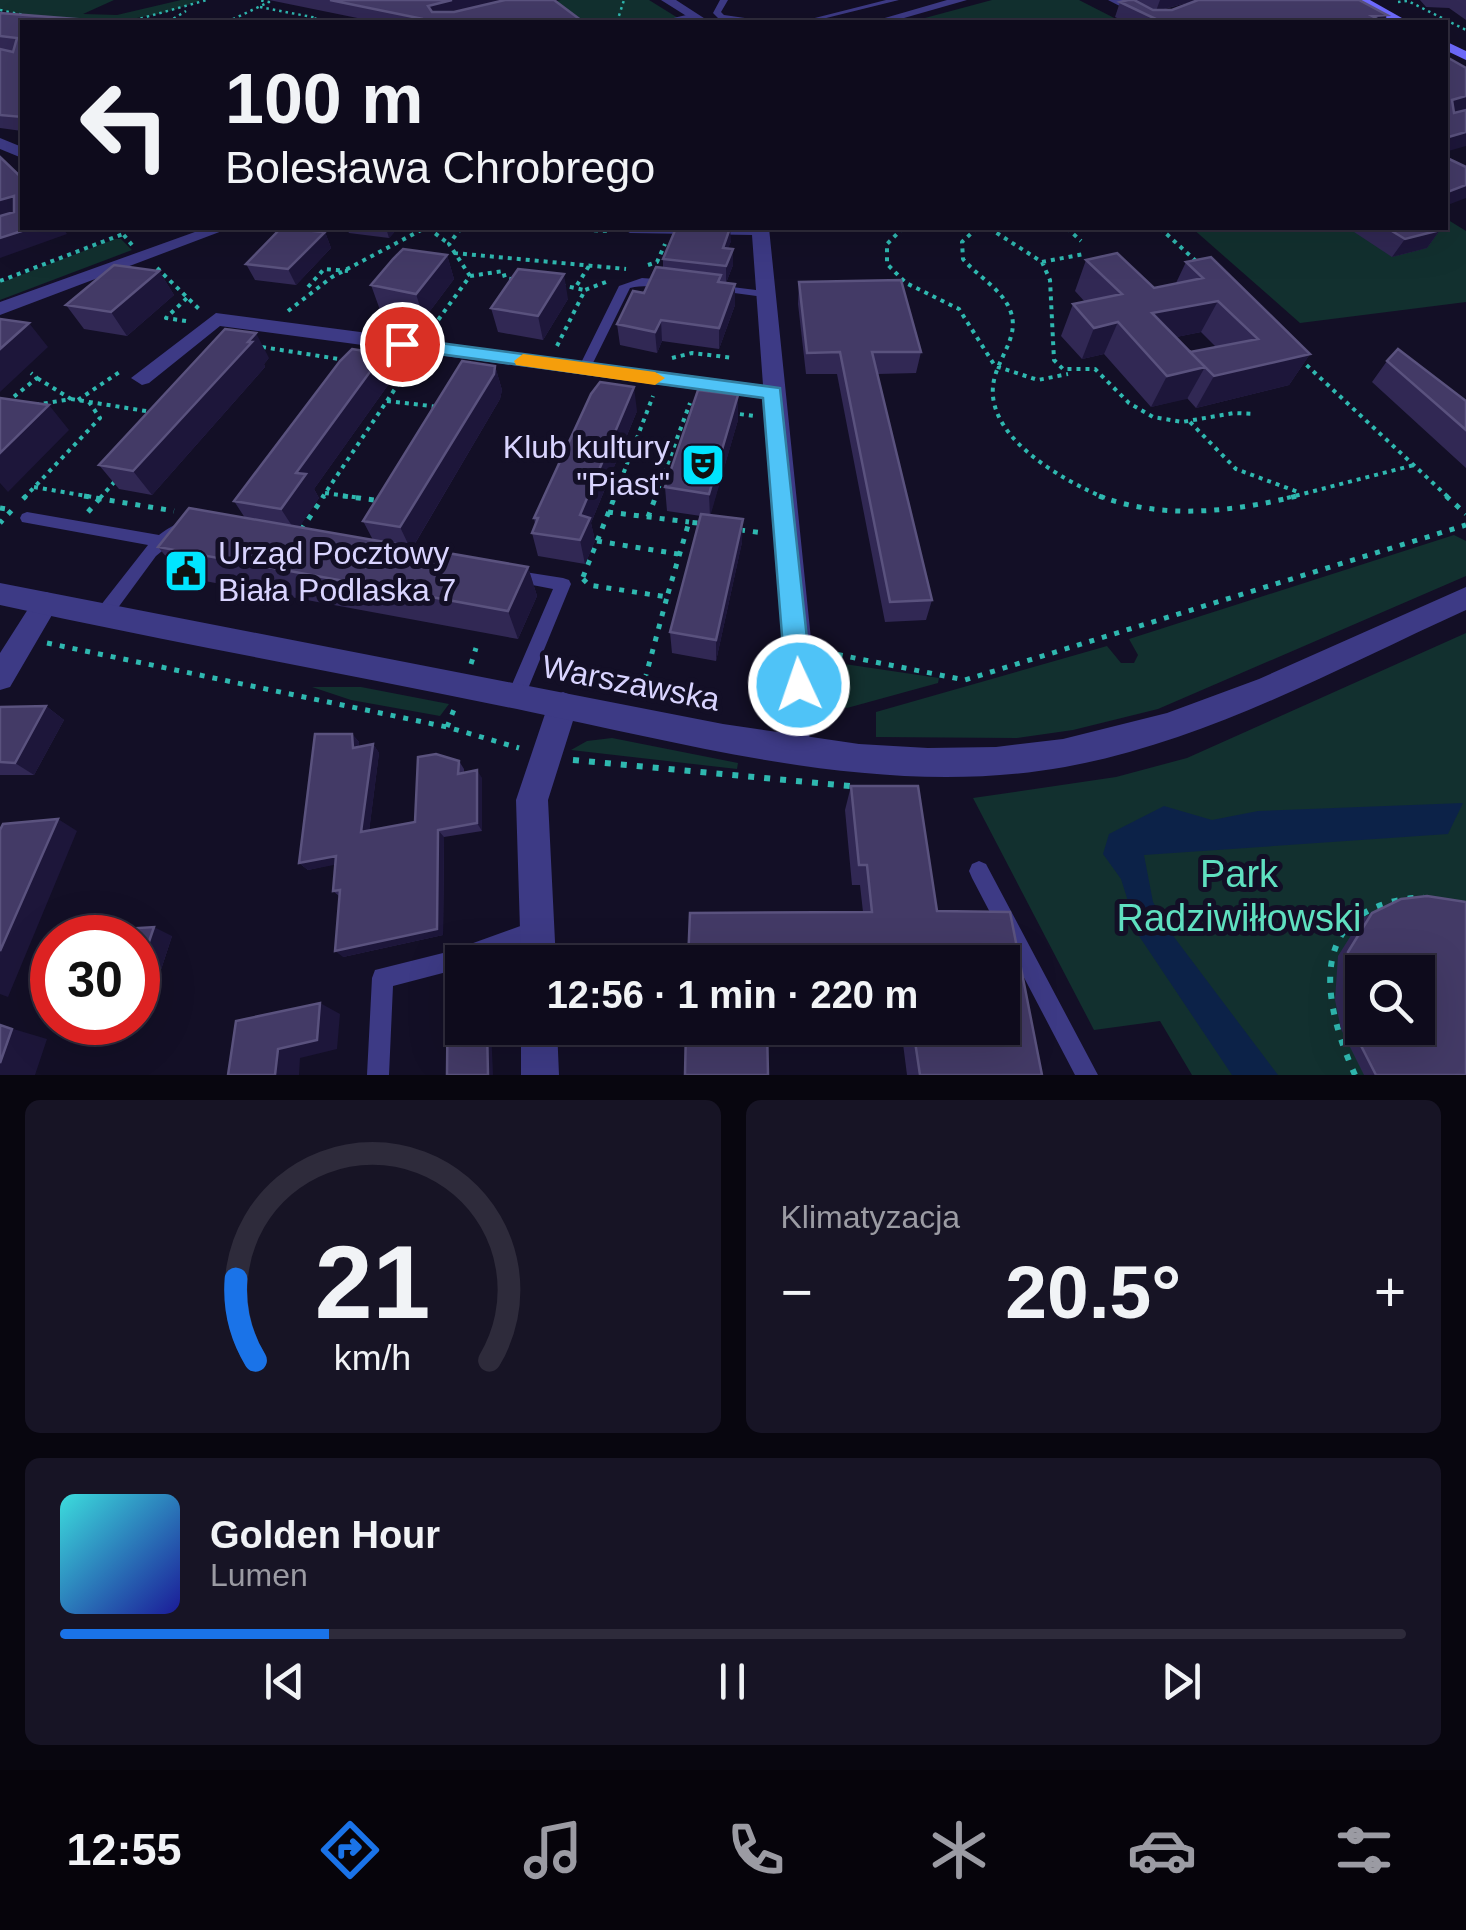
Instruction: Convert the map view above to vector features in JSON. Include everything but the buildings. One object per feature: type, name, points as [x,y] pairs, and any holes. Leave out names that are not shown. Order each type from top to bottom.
[{"type":"main road","points":[[1361,0],[1399,20]]},
{"type":"street","points":[[882,20],[938,2],[961,0]]},
{"type":"street","points":[[1114,0],[1162,19]]},
{"type":"street","points":[[674,1],[699,20]]},
{"type":"street","points":[[0,309],[217,230]]},
{"type":"street","points":[[760,230],[798,649],[794,748]]},
{"type":"street","points":[[135,372],[216,319],[236,300]]},
{"type":"street","points":[[216,319],[274,323],[584,369],[773,392]]},
{"type":"street","name":"Warszawska","points":[[0,594],[794,748],[956,762],[1009,760],[1104,746],[1209,711],[1466,598]]},
{"type":"street","points":[[0,678],[20,639],[46,603]]},
{"type":"street","points":[[537,945],[532,800],[563,706]]},
{"type":"street","points":[[539,1045],[540,1075]]},
{"type":"lane","points":[[724,0],[716,13],[750,20]]},
{"type":"lane","points":[[811,20],[895,0]]},
{"type":"lane","points":[[584,369],[625,286],[655,281],[764,294]]},
{"type":"lane","points":[[27,518],[160,541]]},
{"type":"lane","points":[[103,615],[160,541],[192,520]]},
{"type":"lane","points":[[486,572],[563,584],[516,696]]},
{"type":"lane","points":[[980,871],[1086,1075]]},
{"type":"lane","points":[[378,1075],[383,978],[451,962],[537,930]]},
{"type":"path","points":[[136,20],[207,0]]},
{"type":"path","points":[[232,20],[269,2],[258,0]]},
{"type":"path","points":[[1406,1],[1445,20]]},
{"type":"path","points":[[1390,2],[1417,2]]},
{"type":"path","points":[[171,20],[192,6]]},
{"type":"path","points":[[260,6],[317,18],[312,20]]},
{"type":"path","points":[[0,14],[36,17],[30,20]]},
{"type":"path","points":[[0,14],[20,21]]},
{"type":"path","points":[[10,19],[21,14]]},
{"type":"path","points":[[306,289],[349,272],[423,230]]},
{"type":"path","points":[[430,230],[449,244],[470,276]]},
{"type":"path","points":[[449,244],[460,230]]},
{"type":"path","points":[[901,230],[887,244],[887,264],[906,282],[959,309],[986,360],[995,366],[1038,380],[1095,369],[1134,410],[1162,421],[1190,422],[1238,411],[1254,414]]},
{"type":"path","points":[[975,230],[962,242],[963,259],[1010,310],[1012,324],[1008,350],[995,366],[994,406],[1004,423],[1046,468],[1087,492],[1140,509],[1198,515],[1255,506],[1414,465]]},
{"type":"path","points":[[992,230],[1042,262],[1050,280],[1054,360],[1070,373]]},
{"type":"path","points":[[1069,230],[1081,241]]},
{"type":"path","points":[[1162,230],[1201,266]]},
{"type":"path","points":[[0,281],[124,234]]},
{"type":"path","points":[[382,251],[402,254]]},
{"type":"path","points":[[454,252],[638,270]]},
{"type":"path","points":[[1042,262],[1084,254]]},
{"type":"path","points":[[142,259],[189,296],[203,313],[176,332]]},
{"type":"path","points":[[441,259],[460,261]]},
{"type":"path","points":[[503,271],[510,259]]},
{"type":"path","points":[[574,286],[589,266]]},
{"type":"path","points":[[349,272],[324,268],[255,340],[266,349],[356,361]]},
{"type":"path","points":[[424,340],[470,276],[503,271]]},
{"type":"path","points":[[503,271],[506,278],[522,280]]},
{"type":"path","points":[[557,284],[585,290]]},
{"type":"path","points":[[189,296],[163,318],[191,322]]},
{"type":"path","points":[[672,358],[692,352],[734,358]]},
{"type":"path","points":[[1296,356],[1466,514]]},
{"type":"path","points":[[315,535],[300,532],[409,368],[374,364]]},
{"type":"path","points":[[75,400],[135,372]]},
{"type":"path","points":[[0,409],[34,376],[75,400]]},
{"type":"path","points":[[583,579],[660,379]]},
{"type":"path","points":[[648,517],[697,384]]},
{"type":"path","points":[[0,409],[75,400],[158,413]]},
{"type":"path","points":[[388,401],[444,408],[436,422]]},
{"type":"path","points":[[88,402],[100,418]]},
{"type":"path","points":[[27,518],[12,510],[113,406]]},
{"type":"path","points":[[688,408],[706,410]]},
{"type":"path","points":[[724,412],[759,417]]},
{"type":"path","points":[[1190,422],[1236,468],[1300,492]]},
{"type":"path","points":[[75,527],[124,471]]},
{"type":"path","points":[[34,487],[192,520]]},
{"type":"path","points":[[326,494],[390,502],[378,515]]},
{"type":"path","points":[[608,512],[721,527]]},
{"type":"path","points":[[644,679],[689,522]]},
{"type":"path","points":[[814,649],[965,680],[1466,524]]},
{"type":"path","points":[[737,529],[768,534]]},
{"type":"path","points":[[597,540],[680,554]]},
{"type":"path","points":[[563,584],[583,579]]},
{"type":"path","points":[[583,579],[589,585],[667,597]]},
{"type":"path","points":[[20,639],[90,649],[214,681],[447,727],[496,738],[528,752]]},
{"type":"path","points":[[563,760],[846,788],[853,785],[852,776]]},
{"type":"path","points":[[1355,1075],[1332,1013],[1330,963],[1348,924],[1374,905],[1402,897],[1434,898]]},
{"type":"path","points":[[1374,905],[1386,919]]},
{"type":"green space","points":[[0,0],[114,0],[83,14],[117,15],[181,0],[201,0],[151,16],[114,20],[51,18],[0,10]]},
{"type":"green space","points":[[649,0],[678,18],[581,20],[552,2]]},
{"type":"green space","points":[[992,0],[1079,0],[1118,20],[917,20]]},
{"type":"green space","points":[[1448,220],[1466,231],[1466,302],[1300,323],[1194,230],[1448,230]]},
{"type":"green space","points":[[121,239],[132,250],[0,300],[0,283]]},
{"type":"green space","points":[[1454,535],[1466,541],[1466,576],[1158,709],[1073,730],[1017,738],[876,737],[876,712],[1107,646],[1121,663],[1134,663],[1138,655],[1129,639]]},
{"type":"green space","name":"Park Radziwiłłowski","points":[[1466,633],[1466,1075],[1192,1075],[1160,1021],[1094,1030],[973,798],[1116,777],[1187,758]]},
{"type":"green space","points":[[824,661],[939,678],[938,683],[847,708],[825,690]]},
{"type":"green space","points":[[312,687],[361,687],[449,704],[440,716],[351,700]]},
{"type":"green space","points":[[612,738],[738,763],[737,769],[571,750],[587,741]]},
{"type":"water","points":[[1463,803],[1448,834],[1144,855],[1153,902],[1171,933],[1278,1075],[1232,1075],[1139,936],[1121,879],[1103,854],[1109,834],[1164,806],[1212,820],[1258,811]]},
{"type":"slow traffic","points":[[523,361],[655,378]]},
{"type":"place","name":"Klub kultury \"Piast\"","points":[[703,465]]},
{"type":"place","name":"Urząd Pocztowy Biała Podlaska 7","points":[[186,571]]},
{"type":"route","points":[[402,344],[773,392],[799,685]]}]
